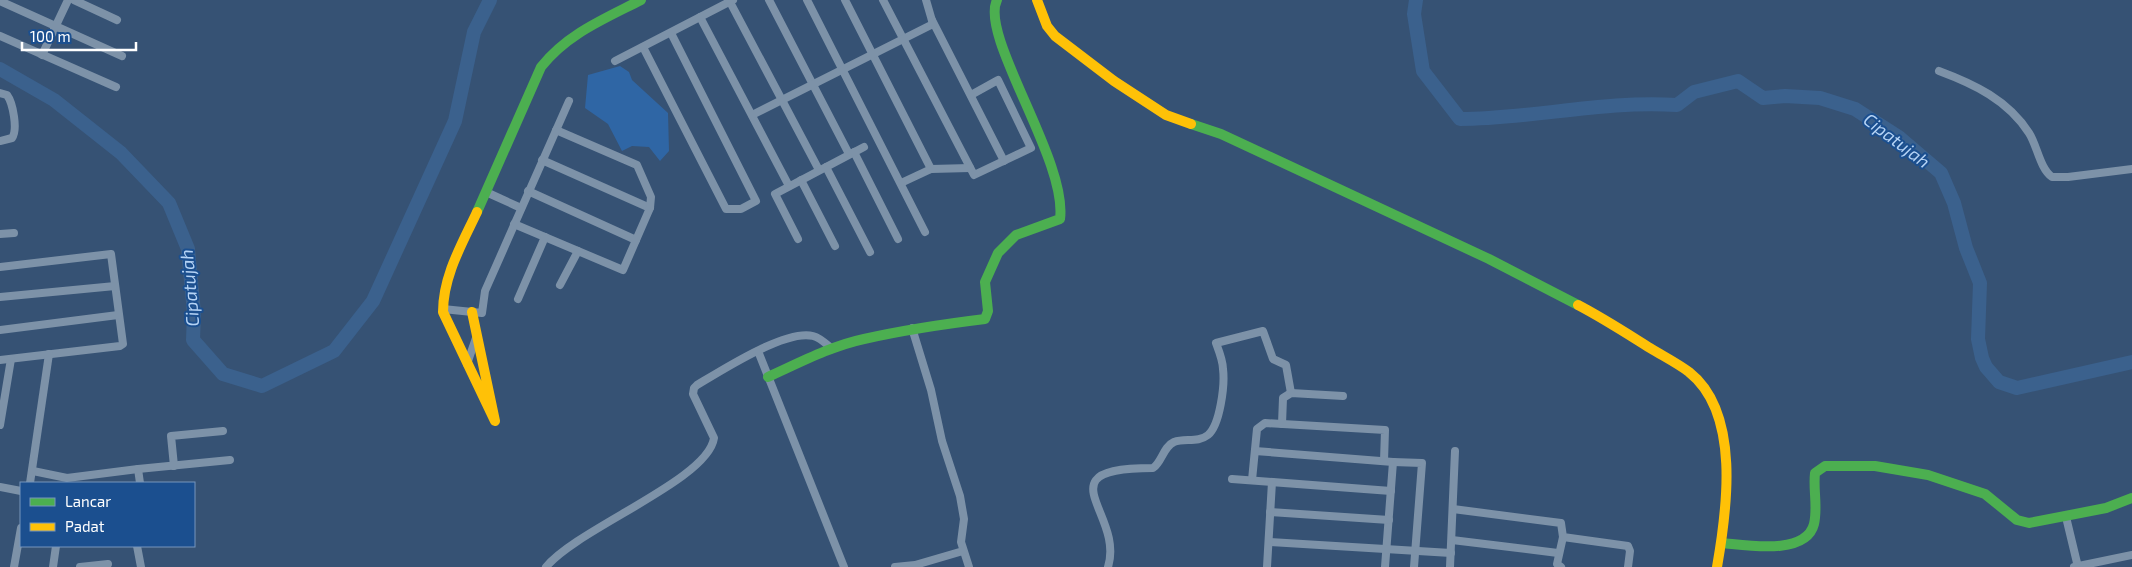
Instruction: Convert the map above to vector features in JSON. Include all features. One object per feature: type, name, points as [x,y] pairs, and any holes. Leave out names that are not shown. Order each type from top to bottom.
[{"type":"street","points":[[42,55],[68,0]]},
{"type":"street","points":[[74,0],[117,20]]},
{"type":"street","points":[[472,312],[495,421],[443,308],[447,279],[541,67],[551,52],[563,41],[642,0]]},
{"type":"street","points":[[712,0],[717,9]]},
{"type":"street","points":[[769,0],[812,83],[898,239]]},
{"type":"street","points":[[807,0],[925,232]]},
{"type":"street","points":[[846,0],[931,169]]},
{"type":"street","points":[[882,0],[974,175],[1031,148],[998,80],[971,94]]},
{"type":"street","points":[[922,0],[1004,161]]},
{"type":"street","points":[[926,0],[934,24]]},
{"type":"street","points":[[768,378],[832,349],[864,339],[912,328],[984,319],[988,312],[985,280],[994,259],[1011,237],[1036,225],[1056,221],[1061,216],[1062,206],[1047,152],[995,29],[994,6],[997,0]]},
{"type":"street","points":[[1037,0],[1047,26],[1055,36],[1114,81],[1166,115],[1222,134],[1489,259],[1591,312],[1688,372],[1708,394],[1721,422],[1724,449],[1722,543],[1717,567]]},
{"type":"street","points":[[0,1],[122,56]]},
{"type":"street","points":[[616,61],[732,1],[782,100],[870,252]]},
{"type":"street","points":[[700,17],[789,186]]},
{"type":"street","points":[[752,115],[842,68],[873,55],[934,24]]},
{"type":"street","points":[[642,47],[726,210],[740,209],[756,201],[671,32]]},
{"type":"street","points":[[0,36],[116,87]]},
{"type":"street","points":[[1939,71],[1971,83],[2012,111],[2030,134],[2046,170],[2052,177],[2068,177],[2132,169]]},
{"type":"street","points":[[0,93],[7,95],[10,100],[15,132],[12,138],[0,141]]},
{"type":"street","points":[[443,308],[482,313],[485,291],[569,101]]},
{"type":"street","points":[[514,224],[623,270],[650,208],[651,197],[637,165],[556,130]]},
{"type":"street","points":[[798,239],[775,194],[864,147]]},
{"type":"street","points":[[542,160],[650,208]]},
{"type":"street","points":[[901,184],[931,169],[970,168]]},
{"type":"street","points":[[801,180],[835,246]]},
{"type":"street","points":[[528,191],[636,240]]},
{"type":"street","points":[[486,192],[521,208]]},
{"type":"street","points":[[0,234],[14,232]]},
{"type":"street","points":[[518,299],[546,237]]},
{"type":"street","points":[[560,285],[578,251]]},
{"type":"street","points":[[0,267],[111,254],[121,346],[0,360]]},
{"type":"street","points":[[0,297],[115,286]]},
{"type":"street","points":[[0,330],[118,315]]},
{"type":"street","points":[[912,328],[931,390],[942,441],[960,496],[964,519],[961,542],[969,567]]},
{"type":"street","points":[[1108,567],[1110,538],[1095,504],[1094,485],[1096,478],[1103,473],[1153,468],[1166,449],[1174,442],[1200,439],[1208,435],[1213,428],[1221,402],[1223,382],[1224,367],[1216,343],[1263,331],[1273,360],[1286,365],[1290,393]]},
{"type":"street","points":[[546,567],[572,544],[683,475],[708,454],[714,438],[694,394],[694,388],[758,351],[787,338],[804,335],[821,340],[832,349]]},
{"type":"street","points":[[468,364],[477,336]]},
{"type":"street","points":[[758,351],[844,567]]},
{"type":"street","points":[[30,482],[49,354]]},
{"type":"street","points":[[0,424],[2,393],[11,359]]},
{"type":"street","points":[[1282,424],[1283,398],[1290,393],[1343,396]]},
{"type":"street","points":[[1252,480],[1257,429],[1265,423],[1386,430],[1390,491],[1385,567]]},
{"type":"street","points":[[174,466],[171,436],[223,431]]},
{"type":"street","points":[[1255,451],[1422,463],[1414,567]]},
{"type":"street","points":[[1450,567],[1455,451]]},
{"type":"street","points":[[33,471],[67,480],[138,469],[230,460]]},
{"type":"street","points":[[1722,543],[1754,546],[1785,545],[1803,540],[1814,526],[1815,473],[1825,466],[1875,466],[1928,475],[1985,494],[2007,512],[2024,522],[2106,508],[2132,498]]},
{"type":"street","points":[[138,469],[140,482]]},
{"type":"street","points":[[1232,479],[1390,491]]},
{"type":"street","points":[[1267,567],[1272,482]]},
{"type":"street","points":[[0,487],[20,491]]},
{"type":"street","points":[[1453,509],[1561,522],[1563,537],[1557,564],[1562,567]]},
{"type":"street","points":[[1270,512],[1389,520]]},
{"type":"street","points":[[2066,516],[2077,567],[2132,555]]},
{"type":"street","points":[[14,567],[20,534]]},
{"type":"street","points":[[1563,537],[1628,546],[1630,551],[1628,567]]},
{"type":"street","points":[[1452,540],[1558,553]]},
{"type":"street","points":[[1269,542],[1451,553]]},
{"type":"street","points":[[53,567],[56,547]]},
{"type":"street","points":[[137,547],[141,567]]},
{"type":"street","points":[[895,567],[915,565],[963,551]]},
{"type":"street","points":[[80,567],[108,564]]},
{"type":"shaded area","points":[[620,66],[629,72],[632,80],[668,113],[669,151],[660,161],[649,147],[632,146],[622,151],[608,124],[585,108],[588,75]]},
{"type":"waterway","name":"Cipatujah","points":[[0,69],[54,100],[121,153],[169,203],[188,249],[194,313],[193,340],[223,374],[262,386],[334,351],[373,301],[455,121],[474,32],[490,0]]},
{"type":"waterway","name":"Cipatujah","points":[[1416,0],[1414,14],[1423,71],[1460,119],[1514,116],[1622,105],[1677,105],[1694,92],[1738,81],[1763,98],[1785,96],[1820,98],[1855,109],[1900,138],[1941,173],[1954,203],[1966,248],[1980,283],[1978,339],[1982,358],[1986,367],[1999,382],[2017,388],[2132,362]]},
{"type":"traffic: fast","points":[[477,212],[541,67],[551,55],[574,36],[641,0]]},
{"type":"traffic: fast","points":[[768,377],[815,355],[852,342],[909,330],[985,319],[988,311],[985,282],[998,253],[1016,235],[1060,219],[1059,194],[1051,165],[1000,41],[995,17],[997,0]]},
{"type":"traffic: fast","points":[[1191,124],[1221,134],[1489,259],[1578,305]]},
{"type":"traffic: fast","points":[[1722,543],[1774,546],[1788,545],[1800,541],[1809,534],[1814,524],[1816,511],[1815,473],[1825,466],[1875,466],[1928,475],[1985,494],[2017,520],[2029,523],[2106,508],[2132,498]]},
{"type":"traffic: slow","points":[[1037,0],[1047,26],[1055,36],[1114,81],[1166,115],[1191,124]]},
{"type":"traffic: slow","points":[[472,312],[495,421],[443,312],[446,286],[450,273],[477,212]]},
{"type":"traffic: slow","points":[[1578,305],[1689,372],[1706,390],[1717,412],[1723,437],[1726,464],[1724,518],[1717,567]]}]
